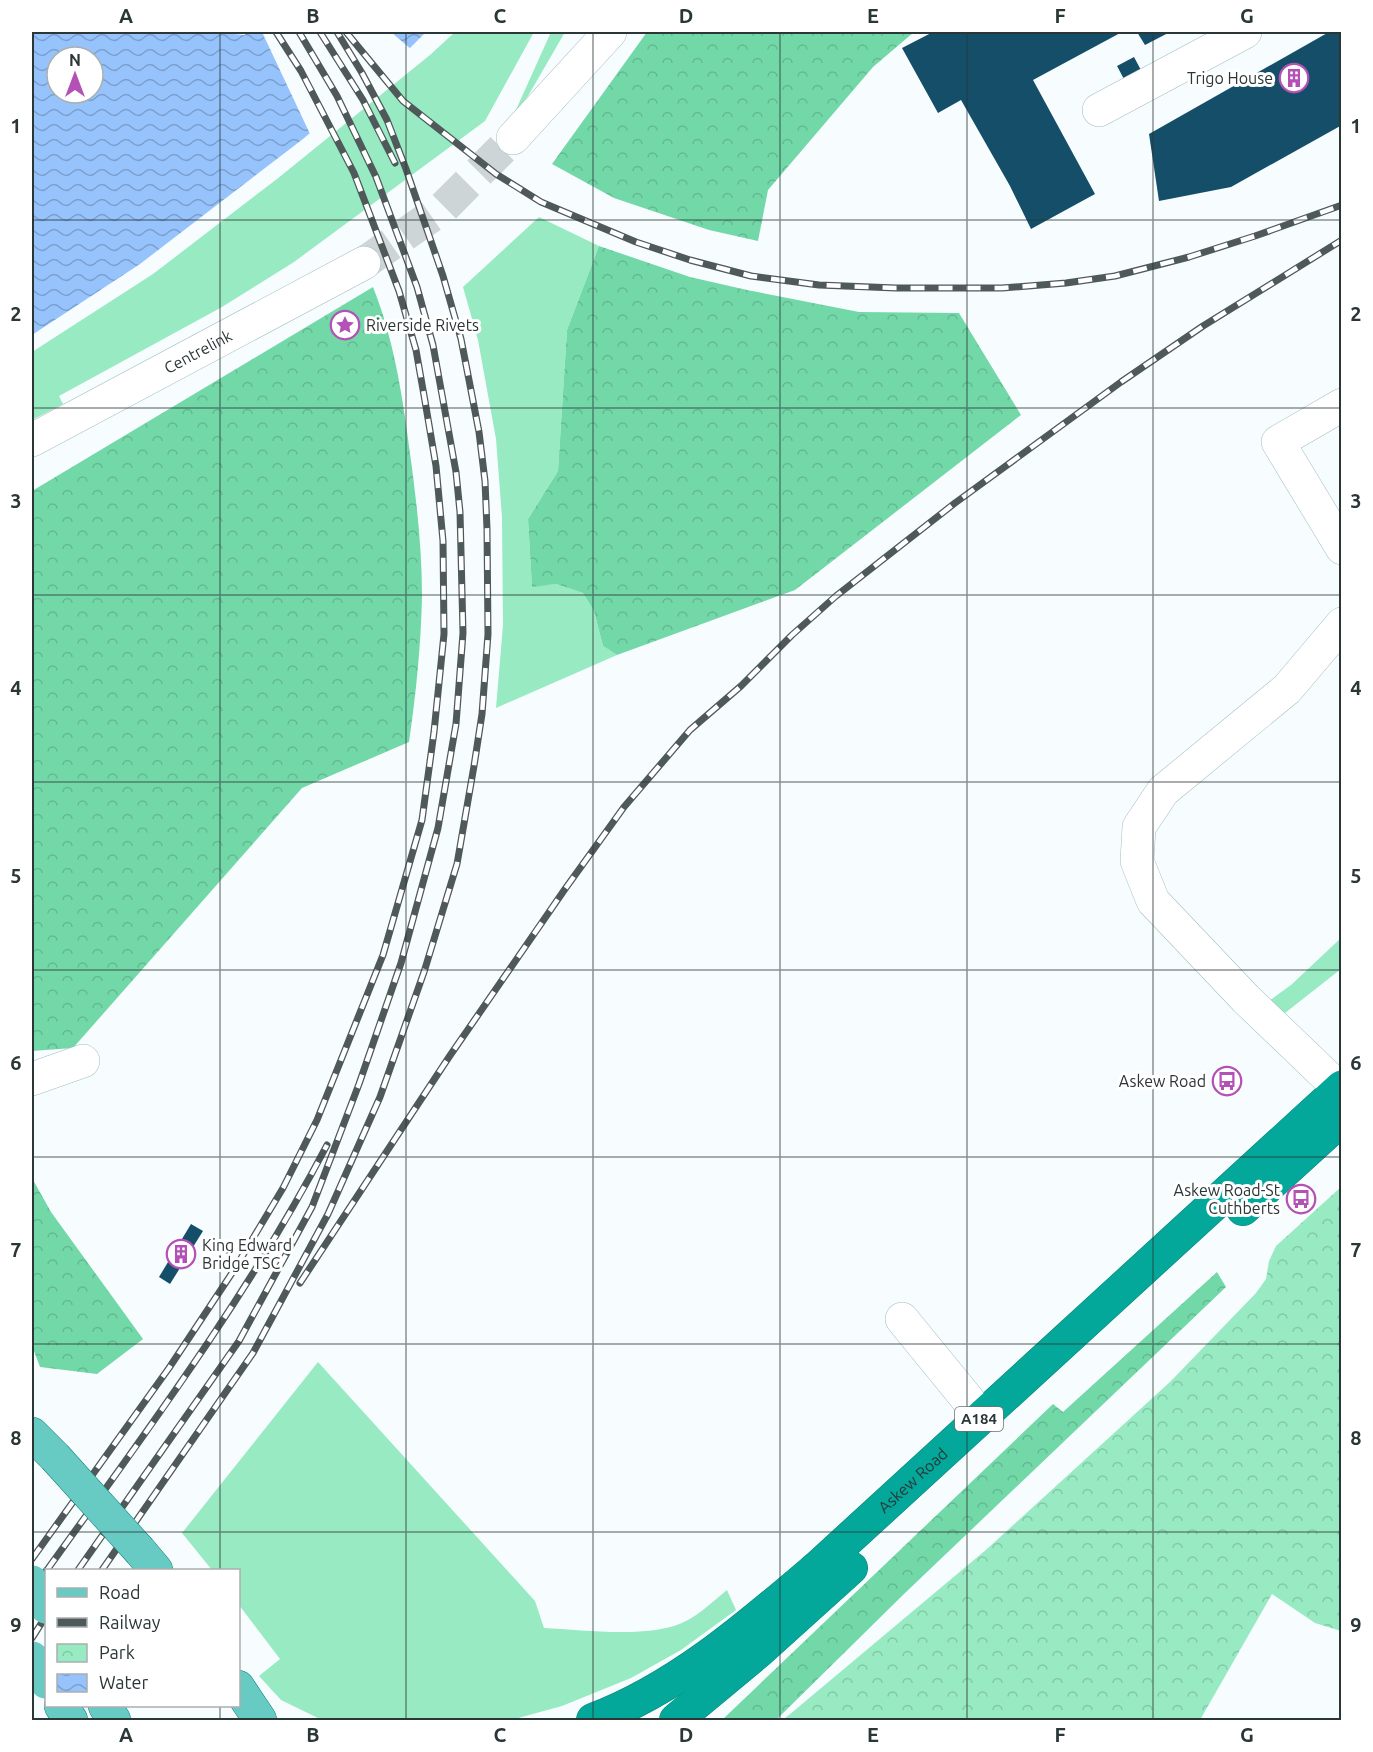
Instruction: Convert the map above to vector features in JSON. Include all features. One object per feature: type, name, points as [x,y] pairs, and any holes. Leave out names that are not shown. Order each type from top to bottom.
[{"type":"highway","name":"Askew Road","points":[[593,1720],[654,1692],[707,1657],[762,1615],[1341,1096]]},
{"type":"highway","name":"Askew Road","points":[[676,1720],[759,1651],[1341,1096]]},
{"type":"main road","points":[[32,1434],[148,1561]]},
{"type":"main road","points":[[32,1582],[45,1605]]},
{"type":"main road","points":[[32,1658],[45,1680]]},
{"type":"main road","points":[[240,1691],[260,1720]]},
{"type":"main road","points":[[62,1707],[71,1720]]},
{"type":"main road","points":[[106,1707],[114,1720]]},
{"type":"street","points":[[567,80],[591,32]]},
{"type":"street","points":[[513,138],[610,32]]},
{"type":"street","points":[[1099,110],[1245,32]]},
{"type":"street","name":"Centrelink","points":[[32,440],[364,262]]},
{"type":"street","points":[[1341,405],[1278,442],[1341,548]]},
{"type":"street","points":[[1341,624],[1287,689],[1163,791],[1139,827],[1137,861],[1153,901],[1341,1096]]},
{"type":"street","points":[[32,1079],[83,1061]]},
{"type":"street","points":[[902,1320],[982,1417]]},
{"type":"green space","points":[[455,32],[534,32],[485,121],[294,262],[222,307],[59,396],[63,404],[32,420],[32,352],[153,274],[277,179],[430,55]]},
{"type":"green space","points":[[551,32],[565,32],[528,96],[515,112]]},
{"type":"green space","points":[[647,32],[914,32],[873,67],[768,190],[758,241],[709,230],[614,198],[552,164]]},
{"type":"green space","points":[[539,217],[599,246],[567,330],[558,471],[528,519],[532,586],[556,584],[583,593],[594,611],[603,646],[617,655],[496,708],[503,625],[502,517],[496,439],[478,340],[463,287]]},
{"type":"green space","points":[[599,246],[690,277],[859,312],[959,313],[1021,415],[795,590],[617,655],[603,646],[594,611],[583,593],[556,584],[532,587],[528,519],[558,471],[567,330]]},
{"type":"green space","points":[[373,287],[386,325],[400,385],[420,540],[421,633],[409,742],[302,788],[73,1048],[32,1051],[32,491]]},
{"type":"green space","points":[[1341,938],[1341,969],[1285,1013],[1269,1001],[1291,985]]},
{"type":"green space","points":[[32,1178],[51,1212],[143,1339],[97,1374],[40,1367],[32,1346]]},
{"type":"green space","points":[[1341,1187],[1341,1631],[1315,1623],[1272,1594],[1200,1720],[783,1720],[987,1549],[1170,1382],[1256,1293],[1266,1279],[1269,1261],[1276,1246]]},
{"type":"green space","points":[[1217,1272],[1226,1287],[905,1593],[776,1720],[722,1720],[1053,1404],[1063,1412]]},
{"type":"green space","points":[[318,1362],[535,1601],[544,1628],[610,1632],[660,1629],[688,1620],[727,1590],[736,1610],[681,1650],[631,1678],[562,1706],[511,1720],[322,1720],[281,1700],[259,1676],[280,1659],[240,1606],[240,1569],[211,1569],[182,1533]]},
{"type":"water","points":[[32,32],[215,32],[244,35],[249,32],[426,32],[407,51],[303,139],[140,264],[32,335]]},
{"type":"pier","points":[[262,32],[391,32],[412,50],[311,136]]},
{"type":"building","points":[[933,32],[1122,32],[1033,80],[1095,194],[1031,229],[1010,186],[961,100],[938,113],[902,48]]},
{"type":"building","points":[[1137,32],[1170,32],[1145,45]]},
{"type":"building","name":"Trigo House","points":[[1329,32],[1342,32],[1342,125],[1231,187],[1159,201],[1149,134]]},
{"type":"building","points":[[1134,57],[1142,72],[1125,81],[1117,66]]},
{"type":"building","name":"King Edward Bridge TSC","points":[[191,1224],[203,1231],[170,1284],[159,1277]]},
{"type":"tunnel","points":[[364,263],[443,208],[513,138]]},
{"type":"railway","points":[[32,1559],[169,1368],[234,1270],[283,1188],[317,1120],[383,955],[422,820],[444,634],[443,541],[436,466],[416,350],[399,291],[354,173],[301,71],[276,32]]},
{"type":"railway","points":[[79,1569],[239,1341],[312,1207],[359,1084],[401,963],[438,828],[456,724],[463,633],[460,512],[456,472],[433,345],[417,287],[376,177],[337,96],[299,32]]},
{"type":"railway","points":[[320,32],[363,100],[395,163]]},
{"type":"railway","points":[[103,1569],[253,1353],[328,1214],[380,1097],[424,972],[457,864],[482,714],[488,634],[485,481],[479,432],[461,339],[443,276],[387,120],[337,32]]},
{"type":"railway","points":[[346,32],[403,101],[496,174],[541,202],[636,242],[690,260],[751,276],[819,285],[896,288],[1002,288],[1066,283],[1115,276],[1189,257],[1342,205]]},
{"type":"railway","points":[[300,1283],[449,1057],[565,889],[624,807],[690,730],[741,686],[792,635],[836,596],[955,503],[1121,382],[1203,326],[1342,240]]},
{"type":"railway","points":[[48,1569],[158,1415],[230,1309],[264,1256],[327,1145]]},
{"type":"railway","points":[[32,1592],[45,1572]]},
{"type":"railway","points":[[32,1638],[45,1618]]},
{"type":"railway","points":[[32,1672],[45,1652]]},
{"type":"place","name":"Trigo House","points":[[1294,78]]},
{"type":"place","name":"Riverside Rivets","points":[[345,325]]},
{"type":"place","name":"Askew Road","points":[[1227,1081]]},
{"type":"place","name":"Askew Road-St Cuthberts","points":[[1301,1199]]},
{"type":"place","name":"King Edward Bridge TSC","points":[[181,1254]]}]
